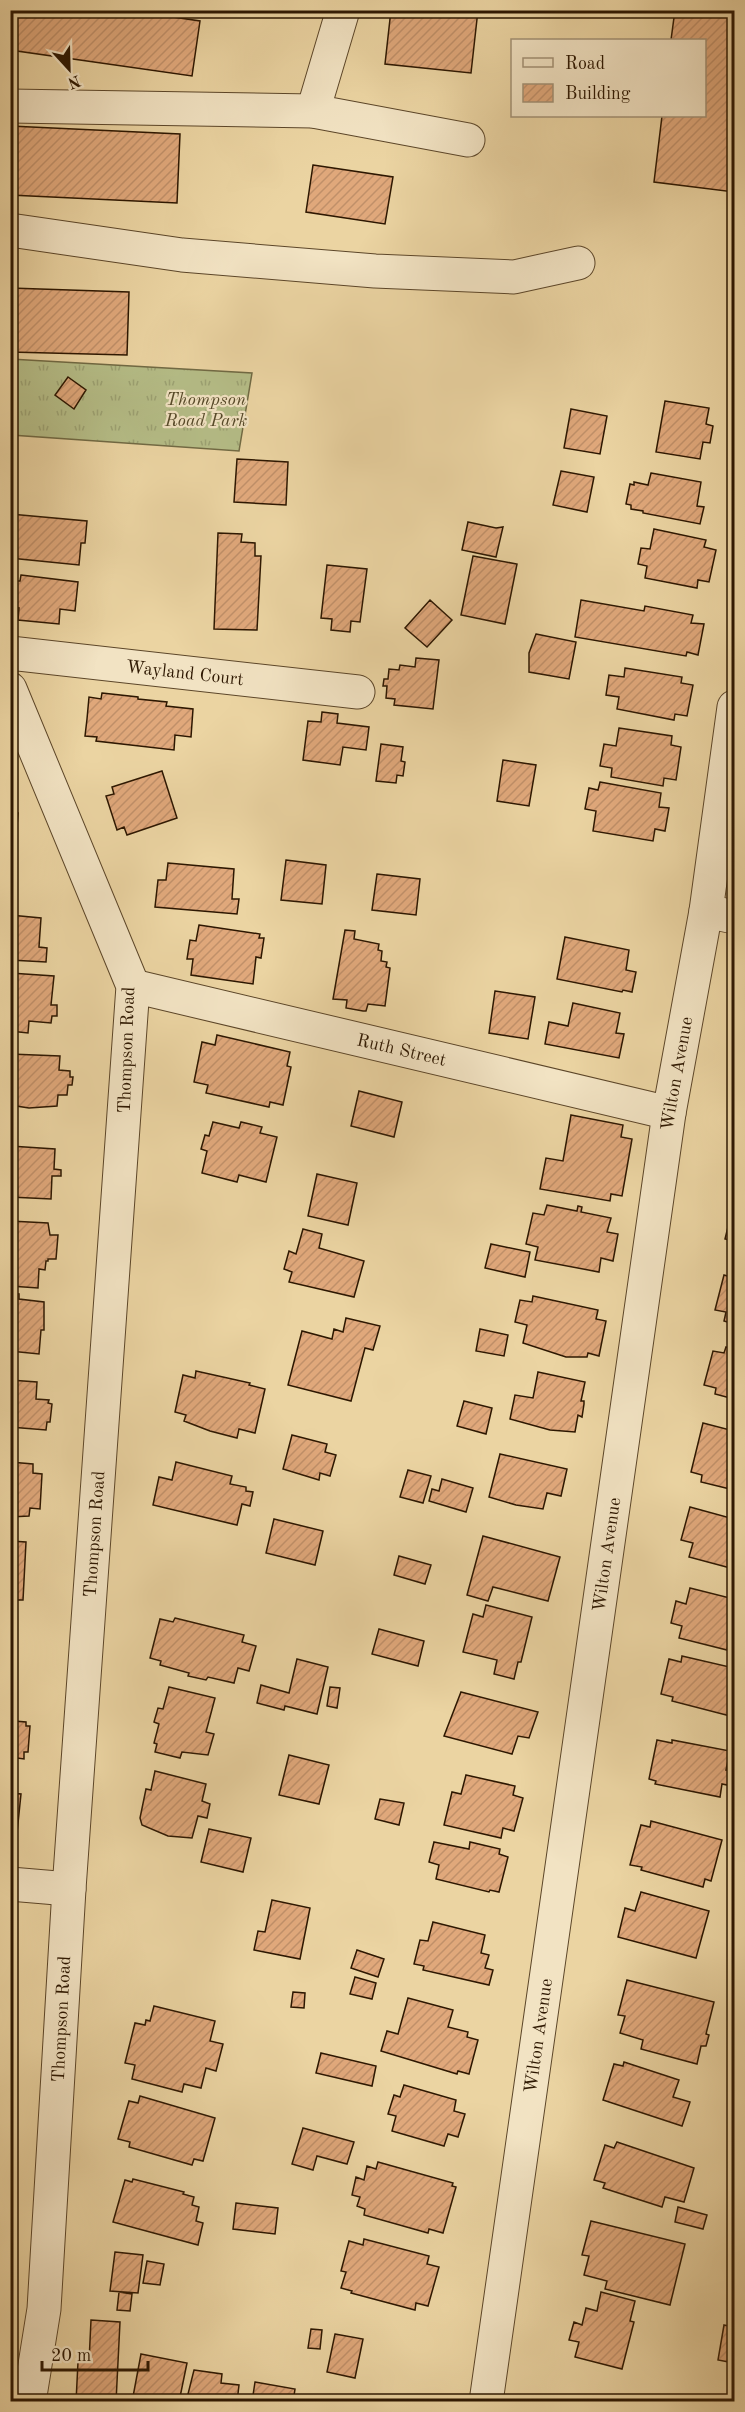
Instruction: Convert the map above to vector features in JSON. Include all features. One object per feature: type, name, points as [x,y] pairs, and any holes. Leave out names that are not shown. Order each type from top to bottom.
[{"type":"street","points":[[313,111],[336,12]]},
{"type":"street","points":[[10,106],[313,111],[468,140]]},
{"type":"street","points":[[10,230],[182,255],[375,271],[514,276],[578,263]]},
{"type":"street","name":"Wayland Court","points":[[10,653],[358,692]]},
{"type":"street","name":"Thompson Road","points":[[10,689],[133,986],[69,1889],[44,2309],[29,2402]]},
{"type":"street","name":"Wilton Avenue","points":[[486,2402],[669,1113],[720,914],[735,707]]},
{"type":"street","name":"Ruth Street","points":[[133,986],[669,1113]]},
{"type":"street","points":[[10,1884],[69,1889]]},
{"type":"green space","name":"Thompson Road Park","points":[[10,359],[252,373],[239,451],[11,435]]},
{"type":"building","points":[[10,10],[125,10],[200,21],[192,76],[10,50]]},
{"type":"building","points":[[391,10],[478,10],[471,73],[385,64]]},
{"type":"building","points":[[675,10],[734,10],[734,192],[654,182],[662,117],[706,117],[706,39],[671,39]]},
{"type":"building","points":[[10,126],[180,134],[177,203],[10,195]]},
{"type":"building","points":[[313,165],[393,177],[385,224],[306,212]]},
{"type":"building","points":[[10,288],[129,292],[127,355],[10,352]]},
{"type":"building","points":[[68,377],[86,390],[74,409],[55,395]]},
{"type":"building","points":[[665,401],[709,408],[706,424],[713,426],[710,443],[703,442],[700,459],[656,452]]},
{"type":"building","points":[[571,409],[607,416],[600,454],[564,448]]},
{"type":"building","points":[[237,459],[288,462],[286,505],[234,502]]},
{"type":"building","points":[[561,471],[594,477],[587,512],[553,505]]},
{"type":"building","points":[[651,473],[701,482],[697,506],[704,507],[700,524],[643,513],[643,511],[631,509],[631,505],[626,504],[630,484],[634,485],[634,482],[648,485]]},
{"type":"building","points":[[10,514],[87,521],[85,543],[81,543],[79,565],[10,558]]},
{"type":"building","points":[[468,522],[496,528],[503,527],[496,557],[462,550]]},
{"type":"building","points":[[654,529],[706,540],[704,547],[716,550],[709,582],[698,580],[697,588],[645,578],[647,566],[638,564],[641,548],[650,549]]},
{"type":"building","points":[[218,533],[242,534],[241,542],[255,543],[255,556],[261,556],[257,630],[214,629]]},
{"type":"building","points":[[473,556],[517,564],[505,624],[461,615]]},
{"type":"building","points":[[327,565],[367,569],[360,622],[351,621],[350,632],[331,630],[332,619],[321,618]]},
{"type":"building","points":[[21,575],[78,582],[75,611],[60,609],[59,624],[18,620],[19,608],[11,607],[14,581],[20,581]]},
{"type":"building","points":[[430,600],[452,620],[427,647],[405,628]]},
{"type":"building","points":[[581,600],[644,611],[645,606],[693,615],[691,623],[704,624],[698,655],[687,652],[686,656],[575,637]]},
{"type":"building","points":[[536,634],[576,642],[569,679],[529,672],[529,653]]},
{"type":"building","points":[[416,658],[439,660],[433,709],[394,705],[395,699],[386,698],[387,686],[383,686],[384,679],[388,679],[389,669],[399,670],[400,665],[415,667]]},
{"type":"building","points":[[625,668],[682,677],[681,683],[693,685],[687,716],[675,714],[674,720],[617,709],[619,697],[606,695],[609,675],[624,677]]},
{"type":"building","points":[[102,693],[167,702],[166,706],[193,709],[191,737],[175,735],[174,750],[96,741],[97,737],[85,736],[89,697],[101,699]]},
{"type":"building","points":[[322,712],[338,714],[337,723],[369,727],[366,750],[343,747],[340,765],[303,760],[308,721],[321,722]]},
{"type":"building","points":[[619,728],[672,736],[671,745],[681,747],[676,780],[664,778],[663,786],[611,777],[612,768],[600,766],[604,744],[616,746]]},
{"type":"building","points":[[381,744],[403,747],[401,761],[405,762],[403,776],[397,775],[396,783],[376,781]]},
{"type":"building","points":[[503,760],[536,765],[529,806],[497,801]]},
{"type":"building","points":[[162,771],[177,818],[127,835],[124,827],[117,830],[106,796],[114,794],[112,787]]},
{"type":"building","points":[[600,782],[661,793],[659,807],[669,808],[665,831],[655,829],[653,841],[593,831],[596,811],[585,809],[589,788],[598,790]]},
{"type":"building","points":[[10,813],[18,813],[15,853],[10,853]]},
{"type":"building","points":[[286,860],[326,865],[322,904],[281,900]]},
{"type":"building","points":[[168,863],[234,869],[232,899],[239,899],[237,914],[155,907],[158,880],[166,880]]},
{"type":"building","points":[[377,874],[420,879],[416,915],[372,910]]},
{"type":"building","points":[[10,915],[41,918],[39,947],[47,948],[46,962],[10,960]]},
{"type":"building","points":[[199,925],[260,934],[259,938],[264,938],[261,958],[256,957],[253,984],[191,975],[193,959],[187,959],[190,940],[196,941]]},
{"type":"building","points":[[345,930],[355,931],[354,939],[379,944],[378,950],[382,951],[381,961],[387,962],[386,967],[390,968],[385,1006],[368,1004],[366,1011],[363,1011],[346,1008],[347,1000],[333,999]]},
{"type":"building","points":[[565,937],[629,950],[626,970],[636,972],[632,992],[557,979]]},
{"type":"building","points":[[10,973],[54,976],[51,1005],[57,1005],[57,1016],[52,1016],[51,1023],[29,1021],[28,1033],[10,1031]]},
{"type":"building","points":[[495,991],[535,997],[528,1039],[489,1033]]},
{"type":"building","points":[[573,1003],[620,1013],[616,1033],[624,1034],[619,1058],[545,1044],[549,1022],[568,1026]]},
{"type":"building","points":[[217,1035],[290,1052],[287,1066],[291,1067],[283,1105],[270,1102],[269,1107],[206,1093],[208,1085],[194,1082],[202,1042],[215,1045]]},
{"type":"building","points":[[10,1054],[60,1056],[59,1070],[70,1071],[70,1077],[73,1077],[72,1085],[68,1085],[67,1095],[58,1095],[57,1106],[29,1108],[10,1105]]},
{"type":"building","points":[[359,1091],[402,1102],[394,1137],[351,1126]]},
{"type":"building","points":[[571,1115],[623,1125],[621,1137],[632,1139],[622,1196],[611,1194],[610,1201],[540,1189],[546,1158],[563,1161]]},
{"type":"building","points":[[213,1122],[239,1128],[241,1122],[262,1127],[260,1133],[277,1137],[266,1182],[239,1175],[237,1182],[202,1173],[207,1151],[201,1149],[205,1135],[209,1136]]},
{"type":"building","points":[[10,1146],[55,1149],[54,1169],[61,1170],[61,1176],[52,1176],[51,1199],[10,1197]]},
{"type":"building","points":[[317,1174],[357,1183],[348,1225],[308,1216]]},
{"type":"building","points":[[547,1205],[577,1211],[578,1206],[582,1207],[581,1212],[611,1218],[607,1232],[618,1234],[613,1261],[601,1258],[599,1272],[535,1260],[538,1247],[526,1244],[533,1213],[544,1215]]},
{"type":"building","points":[[732,1211],[734,1211],[734,1241],[725,1239]]},
{"type":"building","points":[[10,1221],[48,1223],[50,1235],[58,1235],[56,1259],[48,1259],[45,1270],[39,1269],[38,1288],[10,1286]]},
{"type":"building","points":[[303,1229],[322,1234],[319,1248],[364,1261],[354,1297],[289,1282],[292,1272],[284,1269],[289,1251],[296,1254]]},
{"type":"building","points":[[491,1244],[530,1252],[525,1277],[485,1268]]},
{"type":"building","points":[[724,1275],[734,1278],[734,1324],[724,1321],[726,1312],[715,1310]]},
{"type":"building","points":[[10,1293],[19,1294],[19,1299],[44,1302],[44,1330],[41,1330],[39,1354],[10,1351]]},
{"type":"building","points":[[533,1296],[598,1310],[596,1319],[606,1321],[599,1356],[588,1353],[587,1357],[566,1357],[523,1343],[527,1325],[515,1322],[520,1300],[532,1302]]},
{"type":"building","points":[[346,1318],[380,1326],[373,1350],[365,1348],[351,1401],[288,1385],[302,1331],[332,1339],[334,1329],[343,1332]]},
{"type":"building","points":[[480,1329],[508,1335],[504,1356],[476,1351]]},
{"type":"building","points":[[726,1347],[734,1349],[734,1399],[715,1394],[716,1388],[704,1385],[713,1351],[724,1353]]},
{"type":"building","points":[[196,1371],[250,1383],[249,1385],[265,1389],[255,1433],[239,1429],[237,1438],[210,1431],[184,1421],[186,1415],[175,1412],[183,1375],[195,1378]]},
{"type":"building","points":[[538,1372],[585,1382],[581,1401],[584,1401],[582,1417],[578,1415],[575,1432],[550,1430],[510,1419],[515,1395],[533,1398]]},
{"type":"building","points":[[10,1380],[37,1382],[36,1399],[49,1400],[48,1403],[52,1404],[50,1422],[47,1422],[46,1430],[10,1427]]},
{"type":"building","points":[[464,1401],[492,1408],[486,1434],[457,1426]]},
{"type":"building","points":[[703,1423],[734,1431],[734,1490],[701,1482],[702,1475],[691,1472]]},
{"type":"building","points":[[292,1435],[327,1444],[325,1452],[336,1455],[330,1476],[320,1473],[319,1480],[283,1469]]},
{"type":"building","points":[[500,1454],[567,1469],[561,1496],[547,1493],[543,1509],[516,1505],[489,1497]]},
{"type":"building","points":[[10,1462],[33,1464],[33,1473],[42,1474],[40,1509],[30,1508],[29,1516],[10,1517]]},
{"type":"building","points":[[176,1462],[232,1476],[230,1484],[246,1487],[246,1491],[253,1492],[250,1506],[242,1504],[237,1525],[153,1505],[159,1477],[172,1480]]},
{"type":"building","points":[[408,1470],[431,1476],[423,1503],[400,1497]]},
{"type":"building","points":[[442,1479],[473,1488],[466,1512],[429,1501],[432,1489],[439,1491]]},
{"type":"building","points":[[690,1507],[734,1519],[734,1569],[689,1557],[693,1543],[681,1540]]},
{"type":"building","points":[[274,1519],[323,1531],[315,1565],[266,1553]]},
{"type":"building","points":[[483,1536],[560,1557],[548,1601],[493,1587],[488,1601],[467,1595]]},
{"type":"building","points":[[10,1541],[26,1542],[23,1600],[10,1600]]},
{"type":"building","points":[[399,1556],[431,1565],[425,1584],[394,1575]]},
{"type":"building","points":[[690,1588],[734,1599],[734,1618],[727,1650],[679,1638],[682,1626],[671,1623],[676,1601],[686,1604]]},
{"type":"building","points":[[486,1605],[532,1617],[521,1662],[518,1662],[514,1679],[494,1674],[497,1660],[463,1652],[473,1614],[483,1617]]},
{"type":"building","points":[[175,1618],[244,1635],[242,1642],[256,1646],[249,1671],[238,1668],[234,1683],[208,1677],[206,1680],[160,1665],[161,1661],[150,1658],[160,1619],[173,1622]]},
{"type":"building","points":[[379,1629],[424,1641],[418,1666],[372,1654]]},
{"type":"building","points":[[682,1656],[734,1668],[734,1717],[672,1701],[673,1697],[661,1694],[669,1659],[681,1662]]},
{"type":"building","points":[[297,1659],[328,1667],[317,1714],[285,1706],[284,1710],[257,1703],[261,1685],[289,1693]]},
{"type":"building","points":[[169,1687],[215,1698],[206,1732],[214,1734],[208,1755],[182,1752],[180,1758],[155,1752],[157,1744],[154,1743],[159,1724],[154,1722],[158,1708],[163,1709]]},
{"type":"building","points":[[330,1687],[340,1688],[337,1708],[327,1706]]},
{"type":"building","points":[[461,1692],[538,1712],[529,1738],[518,1736],[512,1754],[444,1736]]},
{"type":"building","points":[[10,1707],[15,1708],[14,1721],[26,1722],[26,1726],[30,1726],[28,1752],[24,1752],[24,1759],[10,1757]]},
{"type":"building","points":[[657,1740],[672,1743],[672,1740],[730,1751],[726,1770],[734,1771],[732,1786],[722,1784],[720,1797],[655,1784],[656,1781],[649,1779]]},
{"type":"building","points":[[289,1755],[329,1765],[319,1804],[279,1795]]},
{"type":"building","points":[[155,1771],[206,1784],[202,1801],[210,1804],[207,1818],[198,1816],[192,1838],[168,1836],[142,1825],[140,1818],[146,1789],[151,1790]]},
{"type":"building","points":[[466,1775],[515,1786],[513,1795],[523,1798],[514,1831],[503,1828],[501,1838],[444,1825],[452,1792],[461,1794]]},
{"type":"building","points":[[10,1793],[21,1794],[17,1833],[10,1832]]},
{"type":"building","points":[[380,1799],[404,1803],[399,1825],[375,1819]]},
{"type":"building","points":[[651,1821],[722,1840],[711,1881],[705,1879],[703,1887],[630,1865],[641,1825],[650,1827]]},
{"type":"building","points":[[209,1829],[251,1838],[243,1872],[201,1862]]},
{"type":"building","points":[[434,1842],[469,1849],[470,1842],[500,1849],[499,1854],[508,1857],[499,1892],[490,1890],[489,1892],[436,1879],[439,1865],[429,1862]]},
{"type":"building","points":[[641,1892],[709,1911],[696,1958],[618,1937],[625,1908],[635,1911]]},
{"type":"building","points":[[272,1900],[310,1908],[300,1959],[254,1950],[258,1931],[265,1932]]},
{"type":"building","points":[[10,1908],[13,1908],[11,1935],[16,1935],[13,1968],[10,1967]]},
{"type":"building","points":[[433,1922],[485,1935],[481,1953],[489,1955],[485,1968],[493,1970],[489,1985],[423,1970],[424,1966],[414,1964],[420,1940],[428,1941]]},
{"type":"building","points":[[357,1950],[384,1959],[378,1977],[351,1968]]},
{"type":"building","points":[[355,1977],[376,1983],[372,1999],[350,1994]]},
{"type":"building","points":[[627,1980],[714,2002],[706,2034],[709,2035],[706,2046],[701,2046],[697,2064],[641,2049],[643,2040],[620,2033],[625,2016],[618,2015]]},
{"type":"building","points":[[293,1992],[305,1993],[304,2008],[291,2007]]},
{"type":"building","points":[[408,1998],[453,2010],[448,2027],[468,2032],[467,2037],[478,2040],[469,2074],[458,2071],[457,2074],[381,2051],[387,2031],[398,2034]]},
{"type":"building","points":[[154,2006],[215,2021],[210,2041],[223,2044],[216,2071],[206,2068],[201,2088],[184,2084],[182,2092],[132,2079],[135,2065],[125,2063],[135,2023],[145,2025],[146,2020],[150,2021]]},
{"type":"building","points":[[321,2053],[376,2066],[372,2086],[316,2073]]},
{"type":"building","points":[[624,2062],[679,2080],[673,2097],[690,2102],[682,2126],[603,2100],[614,2064],[623,2066]]},
{"type":"building","points":[[404,2085],[456,2100],[454,2111],[465,2114],[458,2137],[448,2134],[444,2146],[392,2131],[396,2116],[388,2114],[394,2095],[400,2097]]},
{"type":"building","points":[[140,2096],[215,2118],[203,2161],[194,2159],[192,2165],[129,2147],[130,2142],[118,2139],[129,2101],[138,2103]]},
{"type":"building","points":[[303,2128],[354,2142],[347,2164],[317,2156],[313,2170],[292,2164]]},
{"type":"building","points":[[617,2142],[694,2168],[684,2202],[665,2197],[662,2207],[603,2188],[605,2183],[594,2180],[605,2145],[614,2148]]},
{"type":"building","points":[[378,2162],[453,2183],[452,2186],[456,2187],[443,2233],[429,2229],[428,2233],[364,2215],[365,2209],[357,2206],[360,2197],[352,2195],[356,2177],[364,2180],[367,2166],[376,2169]]},
{"type":"building","points":[[133,2179],[184,2192],[183,2194],[194,2197],[192,2205],[199,2207],[196,2221],[203,2223],[198,2245],[113,2222],[125,2180],[132,2182]]},
{"type":"building","points":[[236,2203],[278,2208],[275,2234],[233,2229]]},
{"type":"building","points":[[678,2207],[707,2215],[703,2229],[675,2222]]},
{"type":"building","points":[[591,2221],[685,2244],[670,2305],[605,2289],[607,2281],[584,2275],[589,2256],[582,2255]]},
{"type":"building","points":[[364,2239],[429,2256],[427,2264],[439,2267],[428,2306],[416,2303],[415,2310],[351,2293],[352,2291],[341,2288],[346,2272],[341,2271],[349,2241],[363,2245]]},
{"type":"building","points":[[115,2252],[143,2255],[138,2293],[110,2291]]},
{"type":"building","points":[[147,2261],[164,2264],[160,2285],[143,2283]]},
{"type":"building","points":[[119,2292],[132,2294],[130,2311],[117,2310]]},
{"type":"building","points":[[601,2292],[635,2301],[630,2321],[634,2322],[622,2369],[575,2357],[579,2342],[569,2340],[574,2322],[582,2325],[586,2308],[597,2311]]},
{"type":"building","points":[[91,2320],[120,2322],[116,2402],[76,2402],[78,2362],[89,2362]]},
{"type":"building","points":[[724,2325],[734,2327],[734,2363],[718,2360]]},
{"type":"building","points":[[311,2329],[322,2330],[320,2349],[308,2348]]},
{"type":"building","points":[[335,2334],[363,2339],[355,2378],[327,2372]]},
{"type":"building","points":[[141,2354],[187,2363],[179,2402],[132,2402]]},
{"type":"building","points":[[194,2370],[222,2374],[221,2383],[239,2385],[237,2402],[186,2402]]},
{"type":"building","points":[[255,2382],[295,2389],[293,2402],[252,2402]]}]
